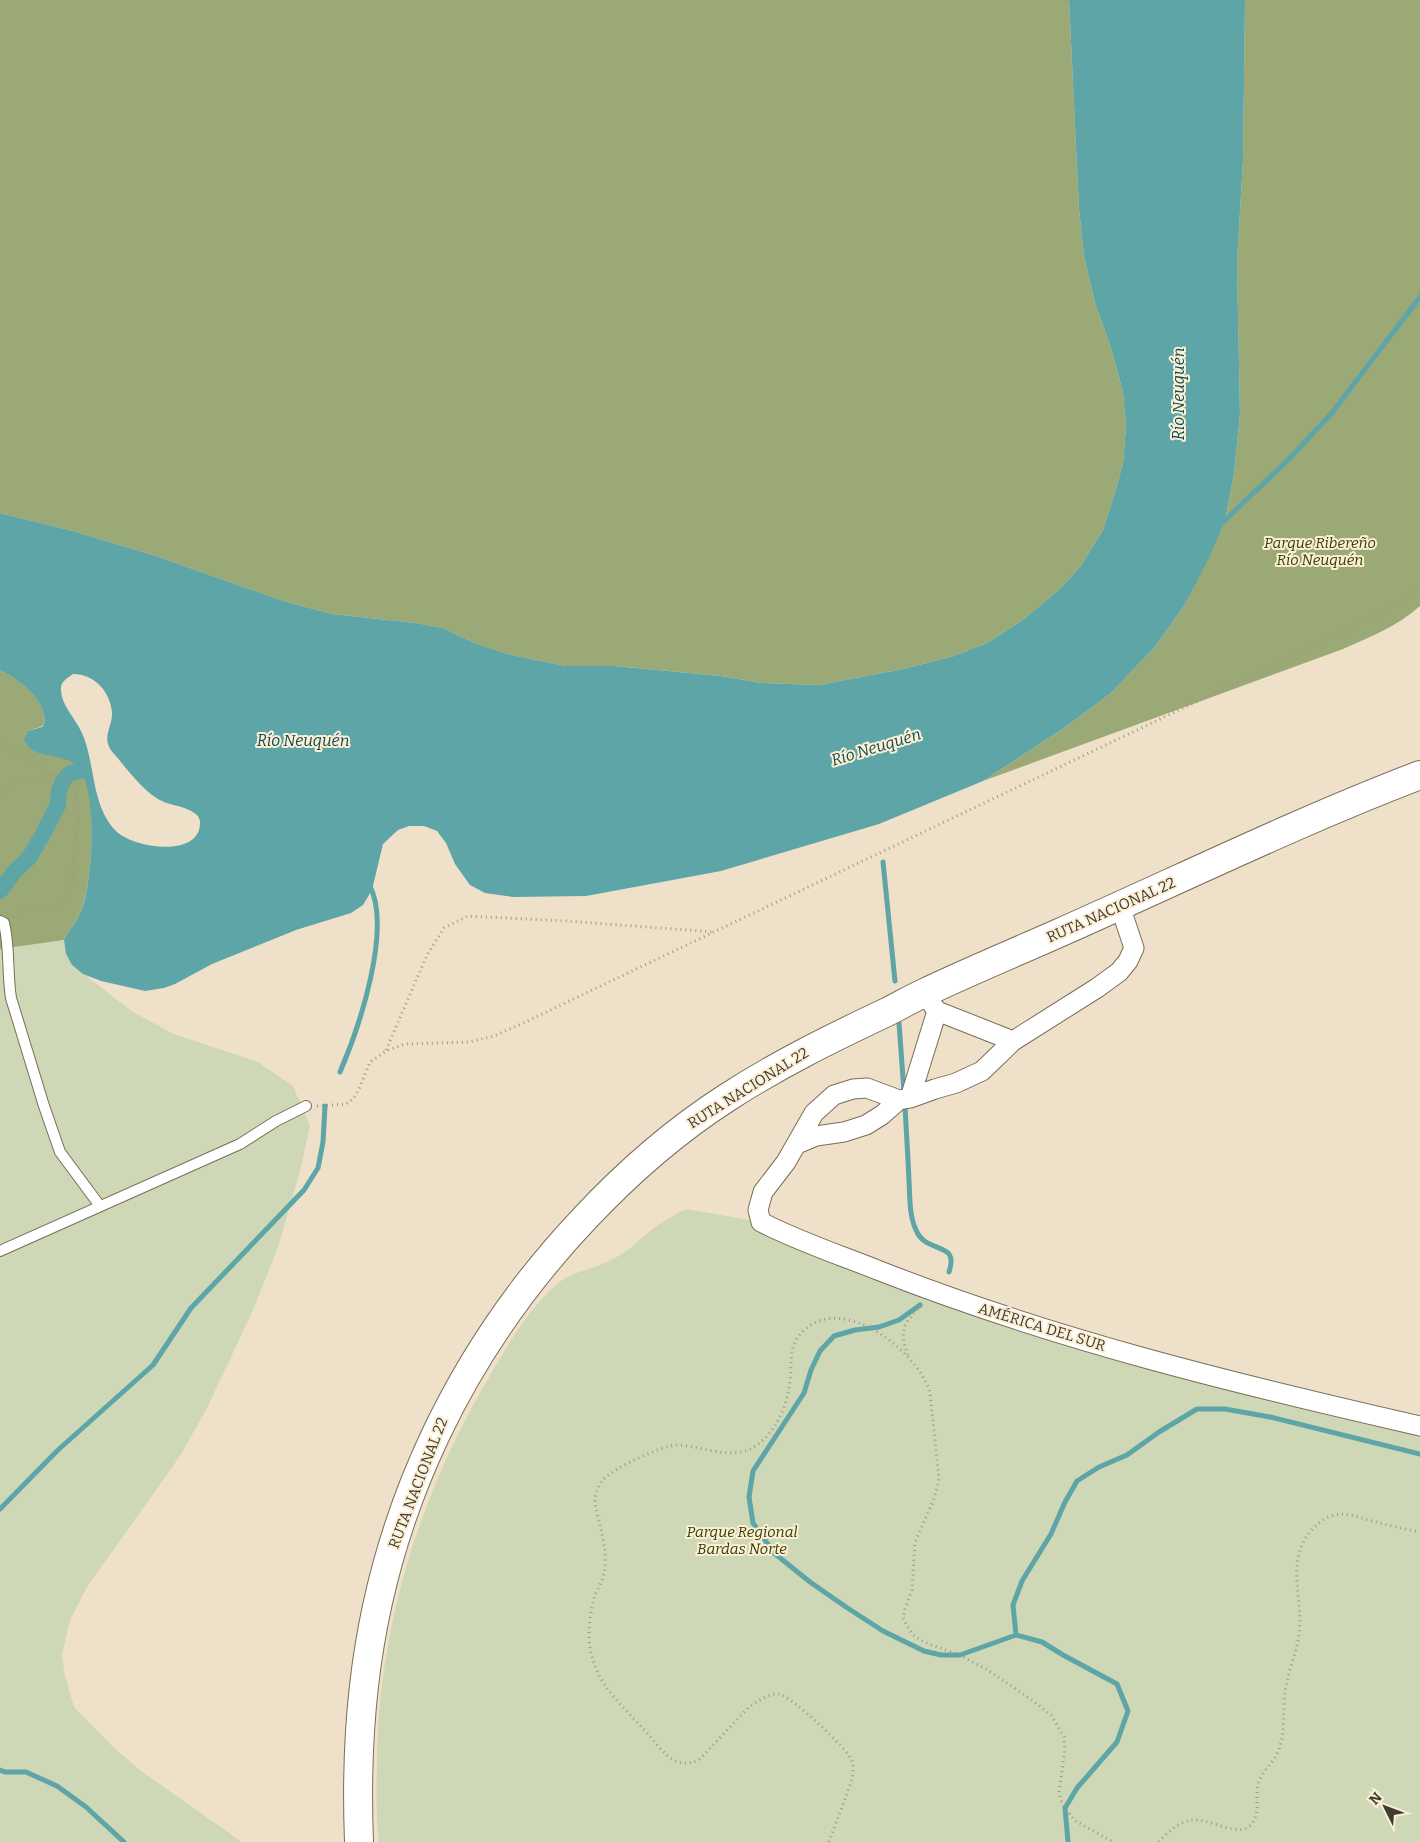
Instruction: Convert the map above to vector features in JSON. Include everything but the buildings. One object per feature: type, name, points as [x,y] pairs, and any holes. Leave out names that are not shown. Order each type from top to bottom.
[{"type":"highway","name":"RUTA NACIONAL 22","points":[[358,1842],[358,1762],[361,1713],[368,1658],[381,1589],[402,1519],[428,1449],[446,1411],[482,1348],[526,1287],[574,1230],[628,1175],[664,1144],[725,1099],[806,1050],[930,1002],[1120,906],[1263,841],[1420,775]]},
{"type":"street","points":[[797,1144],[816,1136],[844,1132],[866,1125],[904,1099],[956,1083],[982,1072],[1013,1041],[1119,972],[1128,961],[1134,948],[1120,906]]},
{"type":"street","points":[[904,1099],[930,1002],[1013,1041]]},
{"type":"street","name":"AMÉRICA DEL SUR","points":[[904,1099],[867,1088],[853,1089],[834,1095],[814,1113],[786,1162],[763,1192],[758,1210],[761,1222],[796,1240],[934,1293],[1034,1326],[1199,1374],[1420,1426]]},
{"type":"lane","points":[[2,922],[9,954],[8,980],[11,998],[33,1064],[44,1106],[60,1152],[100,1206]]},
{"type":"lane","points":[[0,1251],[240,1144],[276,1120],[306,1106]]},
{"type":"path","points":[[306,1106],[346,1104],[358,1091],[370,1062],[386,1051],[405,1044],[469,1042],[494,1036],[519,1025],[1376,616],[1403,601],[1420,587]]},
{"type":"path","points":[[0,741],[16,754],[55,774],[68,778],[76,787],[78,819],[72,882],[67,897],[48,910],[23,910],[2,922]]},
{"type":"path","points":[[0,795],[9,784],[18,780],[40,778],[55,774]]},
{"type":"path","points":[[386,1051],[427,955],[444,928],[468,916],[714,932]]},
{"type":"path","points":[[910,1358],[902,1340],[902,1331],[916,1311],[934,1293]]},
{"type":"path","points":[[829,1842],[852,1780],[853,1761],[839,1743],[787,1696],[778,1694],[758,1701],[748,1708],[699,1760],[689,1764],[678,1762],[667,1755],[608,1689],[592,1660],[589,1621],[592,1606],[605,1569],[605,1556],[595,1504],[595,1496],[603,1480],[613,1471],[675,1445],[736,1453],[751,1449],[764,1440],[778,1421],[787,1402],[790,1356],[794,1344],[802,1332],[816,1323],[831,1319],[862,1324],[884,1336],[910,1358],[926,1379],[930,1392],[939,1479],[934,1499],[915,1542],[912,1590],[904,1609],[903,1618],[906,1626],[913,1635],[926,1642],[960,1655],[986,1669],[1051,1715],[1064,1737],[1065,1749],[1059,1793],[1062,1803],[1074,1820],[1113,1842]]},
{"type":"path","points":[[1159,1842],[1172,1829],[1192,1820],[1203,1820],[1235,1830],[1244,1830],[1252,1825],[1256,1817],[1258,1783],[1279,1750],[1285,1686],[1299,1635],[1297,1560],[1301,1548],[1315,1526],[1326,1518],[1348,1514],[1397,1528],[1420,1532]]},
{"type":"green space","points":[[0,0],[1069,0],[1079,209],[1084,256],[1095,303],[1111,348],[1123,392],[1126,426],[1123,463],[1103,530],[1080,567],[1061,588],[1024,619],[987,643],[954,656],[903,669],[819,685],[762,683],[721,676],[616,666],[566,666],[507,654],[475,643],[443,628],[416,623],[332,614],[284,601],[153,555],[73,531],[0,513]]},
{"type":"green space","name":"Parque Ribereño Río Neuquén","points":[[1245,0],[1420,0],[1420,606],[1393,625],[1343,649],[983,781],[1064,728],[1110,694],[1154,648],[1184,606],[1225,521],[1234,474],[1240,414],[1237,263],[1243,161]]},
{"type":"green space","points":[[0,670],[30,690],[41,705],[45,723],[26,734],[64,756],[81,769],[90,796],[92,834],[87,890],[84,902],[78,917],[64,940],[0,949]]},
{"type":"green space","points":[[64,940],[66,954],[72,965],[133,1012],[174,1034],[258,1062],[293,1086],[310,1126],[300,1171],[279,1244],[256,1303],[232,1355],[206,1410],[180,1456],[87,1587],[70,1620],[62,1655],[65,1676],[74,1707],[113,1747],[141,1771],[242,1842],[0,1842],[0,949]]},
{"type":"green space","name":"Parque Regional Bardas Norte","points":[[686,1209],[761,1222],[935,1293],[1420,1426],[1420,1842],[379,1842],[376,1795],[379,1716],[385,1665],[394,1615],[423,1517],[463,1424],[511,1341],[527,1316],[546,1294],[569,1276],[616,1257],[650,1231]]},
{"type":"water","name":"Río Neuquén","points":[[1069,0],[1245,0],[1243,161],[1237,263],[1240,414],[1234,474],[1225,521],[1208,560],[1184,606],[1154,648],[1110,694],[1064,728],[983,781],[879,824],[721,871],[586,896],[513,897],[485,893],[470,885],[455,864],[446,843],[437,831],[424,826],[409,826],[398,830],[383,844],[372,890],[363,905],[351,913],[296,930],[212,964],[164,988],[145,991],[101,981],[83,974],[72,965],[66,954],[64,940],[80,913],[87,890],[92,829],[87,788],[82,773],[73,763],[38,753],[27,745],[24,739],[28,731],[42,727],[45,723],[44,713],[30,691],[0,670],[0,513],[73,531],[153,555],[284,601],[332,614],[416,623],[443,628],[475,643],[507,654],[566,666],[615,666],[721,676],[762,683],[819,685],[903,669],[954,656],[987,643],[1024,619],[1061,588],[1080,567],[1103,530],[1114,496],[1123,463],[1126,426],[1123,392],[1111,348],[1095,303],[1084,256],[1079,209]],"holes":[[[73,674],[94,680],[100,685],[111,704],[112,718],[107,738],[110,749],[137,781],[150,793],[164,802],[192,811],[199,818],[200,823],[197,834],[189,842],[177,846],[164,847],[135,842],[115,830],[107,819],[97,795],[86,743],[62,696],[61,685],[64,681]]]},
{"type":"waterway","points":[[1221,524],[1288,460],[1331,414],[1420,297]]},
{"type":"waterway","points":[[0,891],[15,871],[29,858],[43,834],[58,805],[59,791],[63,781],[69,774],[82,770]]},
{"type":"waterway","points":[[883,862],[895,981]]},
{"type":"waterway","points":[[340,1072],[356,1030],[371,978],[377,926],[375,903],[369,884]]},
{"type":"waterway","points":[[899,1023],[904,1092]]},
{"type":"waterway","points":[[905,1104],[912,1218],[921,1238],[950,1255],[949,1272]]},
{"type":"waterway","points":[[0,1509],[58,1450],[153,1365],[191,1308],[304,1190],[318,1168],[323,1142],[325,1106]]},
{"type":"waterway","points":[[920,1305],[899,1320],[879,1327],[855,1330],[834,1336],[820,1351],[811,1370],[804,1393],[753,1471],[749,1497],[753,1523],[774,1553],[810,1582],[883,1631],[924,1651],[941,1655],[960,1655],[1016,1635],[1042,1642],[1117,1684],[1128,1711],[1117,1742],[1077,1788],[1065,1808],[1068,1842]]},
{"type":"waterway","points":[[1016,1635],[1013,1605],[1022,1581],[1051,1534],[1065,1502],[1077,1481],[1099,1467],[1127,1455],[1159,1432],[1197,1409],[1225,1409],[1270,1417],[1420,1454]]},
{"type":"waterway","points":[[0,1770],[5,1772],[26,1772],[57,1786],[86,1807],[124,1842]]}]
